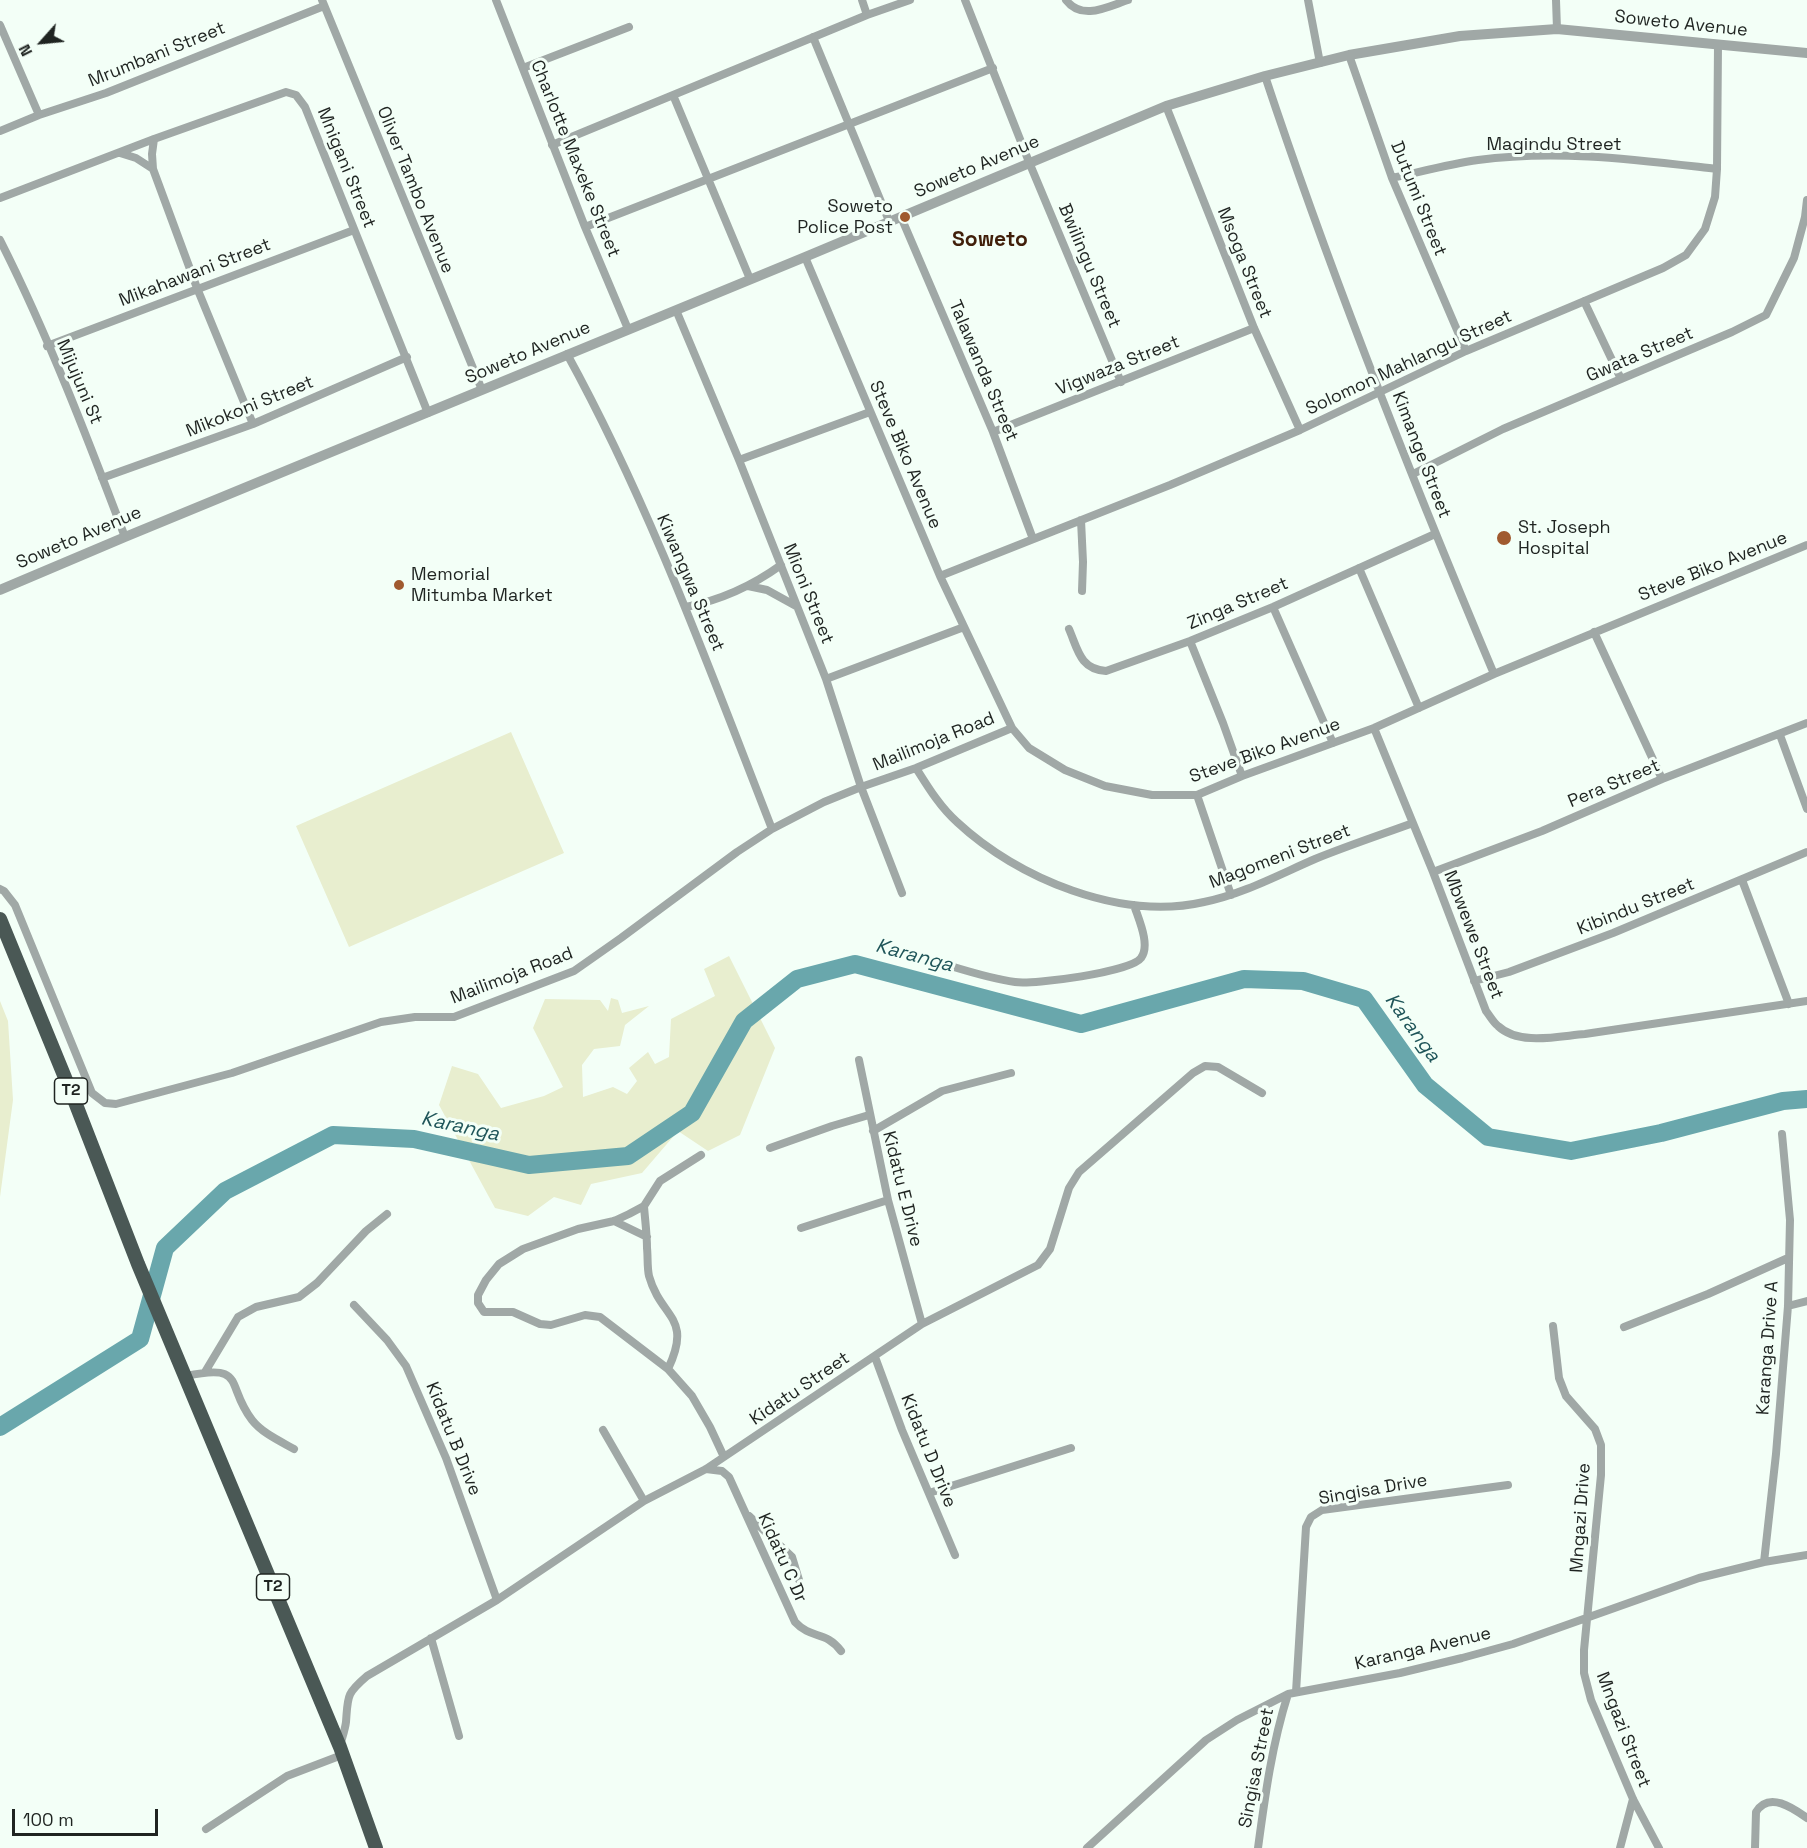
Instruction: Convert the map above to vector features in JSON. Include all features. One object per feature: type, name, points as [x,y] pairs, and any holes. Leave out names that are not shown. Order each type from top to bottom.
[{"type":"highway","name":"T2","points":[[0,920],[75,1102],[138,1264],[341,1751],[376,1848]]},
{"type":"street","name":"Charlotte Maxeke Street","points":[[496,0],[552,145],[628,329]]},
{"type":"street","points":[[861,0],[867,15]]},
{"type":"street","points":[[552,145],[867,15],[910,0]]},
{"type":"street","name":"Bwilingu Street","points":[[965,0],[1029,162],[1121,382]]},
{"type":"street","points":[[1066,0],[1070,6],[1081,12],[1096,11],[1128,0]]},
{"type":"street","points":[[1308,0],[1320,63]]},
{"type":"street","points":[[1556,0],[1557,29]]},
{"type":"street","name":"Mrumbani Street","points":[[0,131],[39,115],[106,93],[323,3]]},
{"type":"street","name":"Oliver Tambo Avenue","points":[[323,3],[482,390]]},
{"type":"street","points":[[0,25],[39,115]]},
{"type":"street","points":[[523,68],[629,27]]},
{"type":"street","name":"Soweto Avenue","points":[[0,590],[567,354],[805,258],[1166,106],[1265,76],[1349,55],[1460,36],[1557,29],[1807,53]]},
{"type":"street","points":[[813,37],[889,221]]},
{"type":"street","name":"Solomon Mahlangu Street","points":[[940,576],[1300,430],[1466,351],[1663,268],[1686,255],[1705,229],[1715,197],[1718,45]]},
{"type":"street","name":"Dutumi Street","points":[[1349,55],[1392,178],[1466,351]]},
{"type":"street","points":[[585,227],[993,68]]},
{"type":"street","name":"Kimange Street","points":[[1265,76],[1320,237],[1435,534],[1494,674]]},
{"type":"street","name":"Mnigani Street","points":[[0,198],[154,139],[286,92],[296,95],[305,107],[428,413]]},
{"type":"street","points":[[673,95],[750,279]]},
{"type":"street","name":"Msoga Street","points":[[1166,106],[1254,328],[1300,430]]},
{"type":"street","points":[[154,139],[153,169],[197,288],[253,424]]},
{"type":"street","points":[[120,153],[136,158],[153,169]]},
{"type":"street","name":"Magindu Street","points":[[1392,178],[1478,160],[1518,157],[1606,157],[1717,169]]},
{"type":"street","name":"Gwata Street","points":[[1413,474],[1476,441],[1766,315],[1794,258],[1807,200]]},
{"type":"street","name":"Talawanda Street","points":[[901,217],[993,432],[1034,539]]},
{"type":"street","name":"Mikahawani Street","points":[[47,346],[354,230]]},
{"type":"street","name":"Mijujuni St","points":[[0,240],[47,346],[125,537]]},
{"type":"street","name":"Steve Biko Avenue","points":[[805,258],[940,576],[1012,728],[1029,748],[1065,770],[1105,786],[1152,795],[1197,795],[1242,776],[1374,729],[1494,674],[1807,545]]},
{"type":"street","points":[[1584,301],[1621,379]]},
{"type":"street","name":"Mioni Street","points":[[676,310],[739,460],[826,679],[861,787],[902,893]]},
{"type":"street","name":"Vigwaza Street","points":[[993,432],[1254,328]]},
{"type":"street","name":"Kiwangwa Street","points":[[567,354],[618,451],[686,607],[772,829]]},
{"type":"street","name":"Mikokoni Street","points":[[102,478],[253,424],[407,357]]},
{"type":"street","points":[[739,460],[870,412]]},
{"type":"street","points":[[1081,520],[1082,591]]},
{"type":"street","name":"Zinga Street","points":[[1069,629],[1088,667],[1106,671],[1190,641],[1273,607],[1435,534]]},
{"type":"street","points":[[686,607],[703,604],[748,586],[781,565]]},
{"type":"street","points":[[1359,568],[1419,708]]},
{"type":"street","points":[[748,586],[767,590],[797,606]]},
{"type":"street","points":[[1273,607],[1333,743]]},
{"type":"street","points":[[826,679],[964,627]]},
{"type":"street","points":[[1594,632],[1662,779]]},
{"type":"street","points":[[1190,641],[1224,723],[1242,776]]},
{"type":"street","name":"Pera Street","points":[[1433,872],[1542,831],[1662,779],[1807,723]]},
{"type":"street","name":"Mailimoja Road","points":[[0,889],[15,905],[92,1093],[105,1103],[116,1104],[232,1073],[381,1022],[415,1017],[454,1017],[574,971],[772,829],[824,802],[916,768],[1012,728]]},
{"type":"street","name":"Mbwewe Street","points":[[1374,729],[1433,872],[1486,1011],[1498,1027],[1527,1038],[1585,1034],[1807,1001]]},
{"type":"street","points":[[1780,735],[1807,809]]},
{"type":"street","name":"Magomeni Street","points":[[916,768],[932,794],[955,821],[992,849],[1035,876],[1074,893],[1134,905],[1194,904],[1231,895],[1316,859],[1413,823]]},
{"type":"street","points":[[1197,795],[1231,895]]},
{"type":"street","name":"Kibindu Street","points":[[1474,981],[1509,972],[1613,933],[1807,852]]},
{"type":"street","points":[[1742,880],[1789,1004]]},
{"type":"street","points":[[944,964],[1014,982],[1030,983],[1118,969],[1142,958],[1145,949],[1134,905]]},
{"type":"street","name":"Kidatu E Drive","points":[[859,1060],[888,1200],[922,1324]]},
{"type":"street","name":"Kidatu Street","points":[[341,1751],[346,1724],[346,1703],[354,1687],[367,1676],[497,1600],[644,1501],[706,1470],[922,1324],[1038,1265],[1050,1249],[1069,1188],[1079,1172],[1193,1073],[1205,1066],[1218,1067],[1262,1093]]},
{"type":"street","points":[[873,1131],[942,1091],[1011,1073]]},
{"type":"street","points":[[770,1148],[869,1115]]},
{"type":"street","name":"Karanga Drive A","points":[[1764,1562],[1776,1454],[1788,1306],[1790,1220],[1782,1134]]},
{"type":"street","points":[[701,1155],[660,1181],[644,1206],[614,1221],[578,1228],[524,1249],[499,1264],[486,1280],[478,1295],[478,1303],[484,1312],[513,1312],[540,1324],[551,1325],[585,1315],[600,1317],[668,1370],[692,1396],[724,1457]]},
{"type":"street","points":[[801,1228],[888,1200]]},
{"type":"street","points":[[644,1206],[649,1274],[653,1287],[673,1317],[679,1336],[677,1350],[668,1370]]},
{"type":"street","points":[[205,1372],[238,1317],[256,1307],[298,1297],[317,1284],[366,1231],[387,1214]]},
{"type":"street","points":[[614,1221],[647,1237]]},
{"type":"street","points":[[1624,1327],[1708,1294],[1788,1258]]},
{"type":"street","points":[[1788,1306],[1807,1301]]},
{"type":"street","name":"Kidatu B Drive","points":[[354,1305],[387,1340],[406,1366],[446,1458],[497,1600]]},
{"type":"street","name":"Mngazi Drive","points":[[1553,1326],[1559,1378],[1566,1396],[1595,1429],[1600,1445],[1601,1475],[1589,1617]]},
{"type":"street","name":"Kidatu D Drive","points":[[875,1357],[902,1430],[955,1555]]},
{"type":"street","points":[[186,1376],[205,1372],[222,1372],[227,1375],[236,1386],[248,1415],[254,1423],[294,1449]]},
{"type":"street","points":[[603,1430],[644,1501]]},
{"type":"street","points":[[929,1493],[1071,1448]]},
{"type":"street","name":"Kidatu C Dr","points":[[706,1470],[722,1471],[729,1476],[795,1622],[803,1630],[828,1637],[841,1651]]},
{"type":"street","name":"Singisa Drive","points":[[1292,1693],[1306,1527],[1311,1517],[1322,1510],[1508,1485]]},
{"type":"street","points":[[745,1513],[792,1557],[799,1580]]},
{"type":"street","name":"Karanga Avenue","points":[[1087,1848],[1206,1740],[1237,1720],[1292,1693],[1400,1673],[1462,1658],[1513,1644],[1699,1578],[1764,1562],[1807,1555]]},
{"type":"street","name":"Mngazi Street","points":[[1589,1617],[1584,1650],[1584,1673],[1591,1700],[1633,1799],[1659,1848]]},
{"type":"street","points":[[431,1638],[459,1736]]},
{"type":"street","name":"Singisa Street","points":[[1257,1848],[1278,1727],[1292,1693]]},
{"type":"street","points":[[206,1828],[287,1776],[341,1751]]},
{"type":"street","points":[[1620,1848],[1633,1799]]},
{"type":"street","points":[[1755,1848],[1756,1812],[1762,1805],[1780,1802],[1807,1818]]},
{"type":"green space","points":[[511,732],[564,853],[349,947],[296,826]]},
{"type":"green space","points":[[729,956],[775,1048],[740,1135],[708,1151],[678,1131],[642,1173],[591,1184],[581,1205],[554,1197],[528,1216],[495,1208],[439,1105],[452,1066],[478,1074],[501,1108],[544,1096],[563,1087],[533,1028],[545,999],[600,1000],[608,1011],[611,998],[618,1000],[622,1013],[649,1006],[625,1025],[620,1046],[594,1049],[582,1065],[583,1097],[613,1087],[627,1094],[637,1081],[629,1068],[648,1052],[655,1064],[669,1057],[671,1019],[715,996],[704,969]]},
{"type":"green space","points":[[0,1001],[8,1021],[13,1100],[0,1197]]},
{"type":"waterway","name":"Karanga","points":[[0,1427],[140,1339],[165,1248],[225,1191],[333,1135],[414,1139],[529,1165],[628,1156],[692,1113],[744,1021],[797,979],[855,964],[1081,1024],[1244,979],[1303,981],[1364,999],[1425,1085],[1488,1137],[1571,1151],[1661,1133],[1783,1101],[1807,1099]]},
{"type":"place","name":"Soweto Police Post","points":[[905,217]]},
{"type":"place","name":"St. Joseph Hospital","points":[[1504,538]]},
{"type":"place","name":"Memorial Mitumba Market","points":[[399,585]]},
{"type":"district","name":"Soweto","points":[[990,240]]}]
